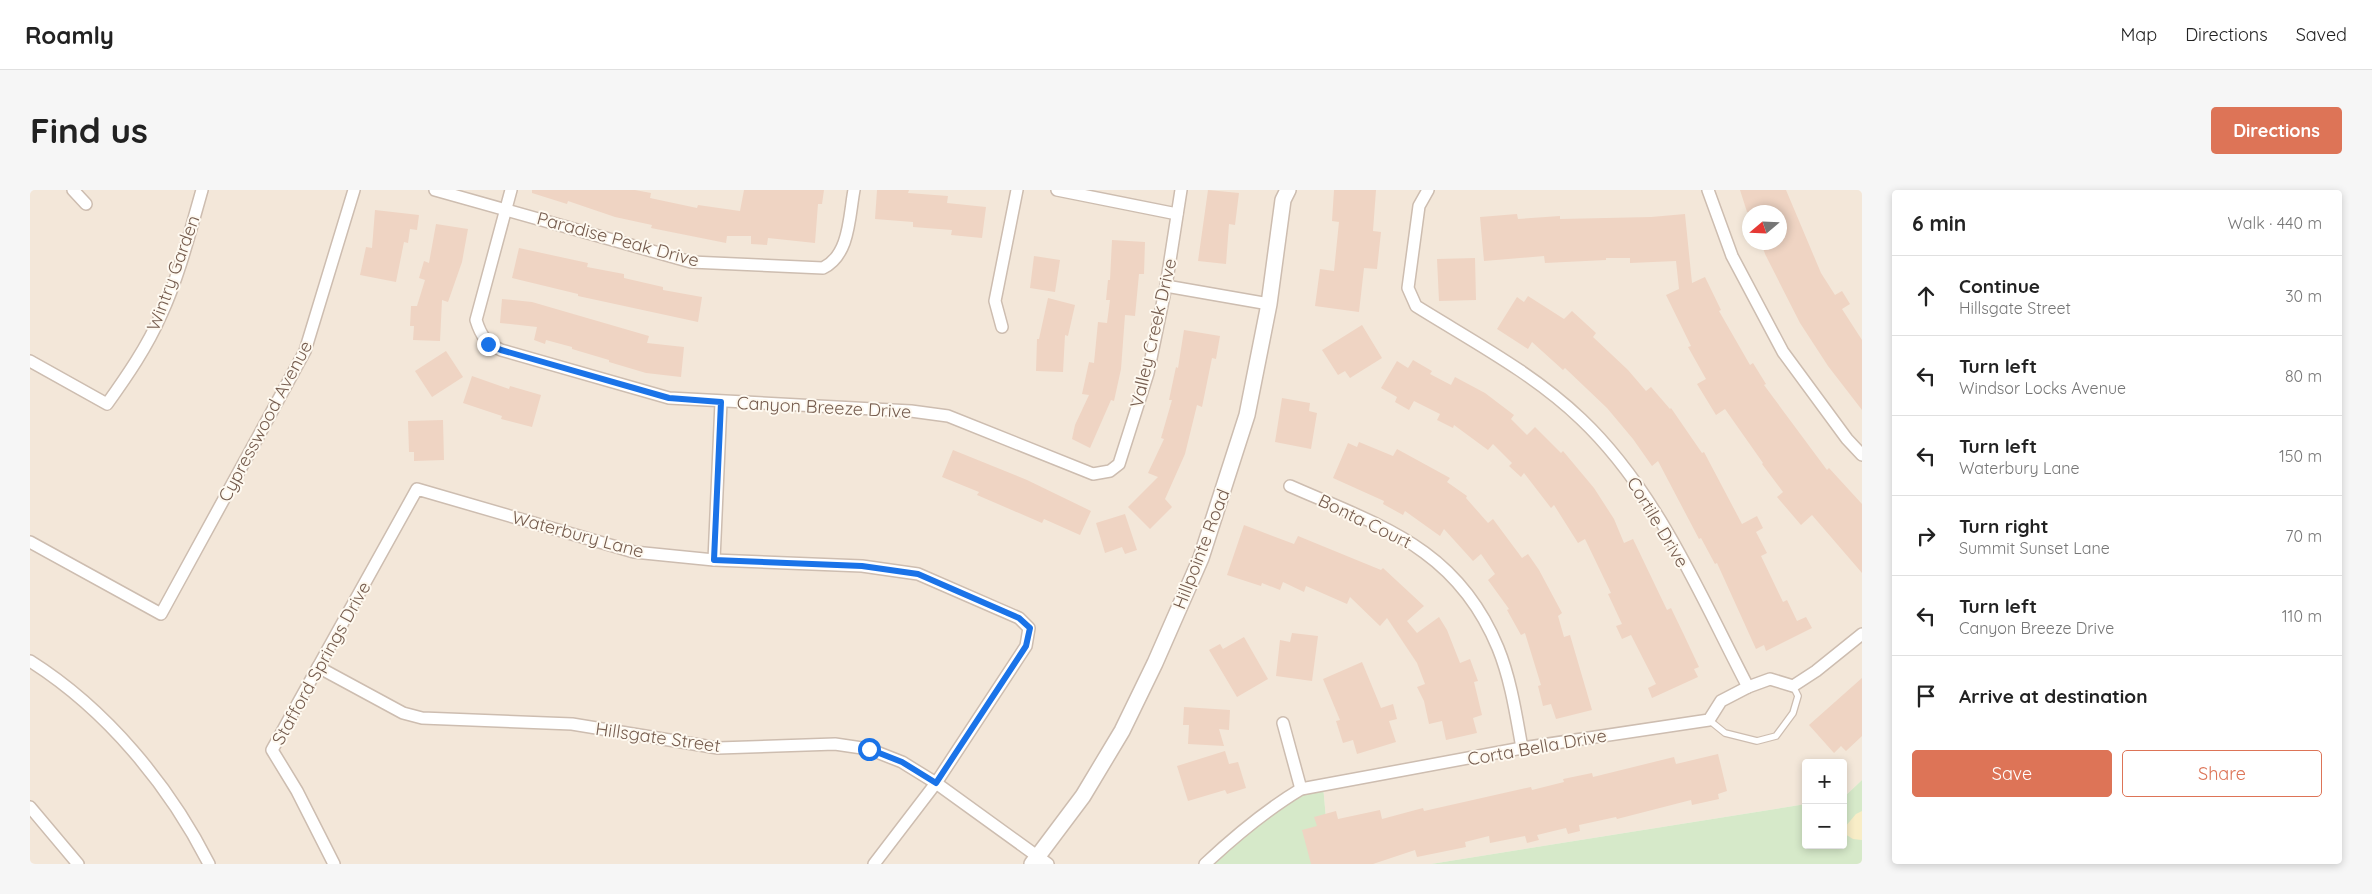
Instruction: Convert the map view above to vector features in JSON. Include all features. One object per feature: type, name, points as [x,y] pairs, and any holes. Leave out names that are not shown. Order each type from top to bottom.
[{"type":"street","points":[[73,190],[86,204]]},
{"type":"street","name":"Wintry Garden","points":[[30,361],[107,404],[129,374],[161,315],[182,259],[202,190]]},
{"type":"street","name":"Cypresswood Avenue","points":[[30,542],[161,614],[305,351],[354,190]]},
{"type":"street","name":"Paradise Peak Drive","points":[[435,190],[691,262],[823,268],[833,263],[844,246],[854,190]]},
{"type":"street","points":[[505,209],[511,190]]},
{"type":"street","points":[[1002,327],[995,301],[1017,190]]},
{"type":"street","points":[[1057,190],[1177,214]]},
{"type":"street","name":"Valley Creek Drive","points":[[1110,471],[1119,464],[1148,373],[1166,286],[1181,190]]},
{"type":"street","name":"Cortile Drive","points":[[1428,190],[1419,206],[1408,288],[1412,300],[1416,306],[1534,380],[1581,418],[1617,456],[1652,505],[1748,687]]},
{"type":"street","points":[[1708,190],[1732,256],[1782,352],[1862,456]]},
{"type":"street","name":"Hillpointe Road","points":[[1039,861],[1084,796],[1122,731],[1155,663],[1200,558],[1247,415],[1269,304],[1284,193]]},
{"type":"street","name":"Canyon Breeze Drive","points":[[505,209],[476,320],[480,333],[488,344],[501,350],[669,398],[911,411],[948,416],[1093,474],[1110,471]]},
{"type":"street","points":[[1166,286],[1269,304]]},
{"type":"street","points":[[714,560],[721,402]]},
{"type":"street","name":"Bonta Court","points":[[1290,486],[1399,534],[1431,556],[1457,581],[1481,613],[1498,649],[1508,679],[1522,748]]},
{"type":"street","name":"Waterbury Lane","points":[[417,489],[634,552],[714,560],[862,566],[918,574],[1019,618],[1030,628],[1026,646],[936,783]]},
{"type":"street","name":"Stafford Springs Drive","points":[[334,864],[297,791],[272,750],[417,489]]},
{"type":"street","points":[[1709,720],[1721,700],[1770,679],[1793,686],[1816,671],[1862,634]]},
{"type":"street","points":[[30,661],[83,701],[120,737],[159,784],[194,834],[209,864]]},
{"type":"street","name":"Hillsgate Street","points":[[318,667],[403,712],[422,718],[572,724],[718,748],[835,744],[869,749],[902,762],[936,783],[1039,861]]},
{"type":"street","name":"Corta Bella Drive","points":[[1205,864],[1245,828],[1280,801],[1301,789],[1522,748],[1709,720]]},
{"type":"street","points":[[1283,723],[1301,789]]},
{"type":"street","points":[[874,864],[936,783]]},
{"type":"street","points":[[30,806],[78,864]]},
{"type":"lane","points":[[1709,720],[1725,734],[1757,742],[1776,736],[1793,713],[1798,696],[1793,686]]},
{"type":"shaded area","points":[[30,190],[1862,190],[1862,780],[1847,794],[1847,759],[1802,759],[1802,805],[1431,864],[1330,864],[1323,785],[1205,864],[30,864]]},
{"type":"green space","points":[[1862,780],[1862,864],[1431,864],[1802,805],[1802,849],[1847,849],[1847,794]]},
{"type":"green space","points":[[1323,785],[1330,864],[1205,864],[1280,801]]},
{"type":"sand","points":[[1862,811],[1862,840],[1853,839],[1847,835],[1847,825],[1856,814]]},
{"type":"building","points":[[532,190],[635,190],[651,193],[650,198],[697,208],[698,205],[740,211],[744,190],[824,190],[822,204],[818,204],[815,243],[768,238],[767,245],[751,244],[751,236],[727,236],[726,243],[651,228],[652,225],[615,217],[568,201],[567,204],[532,193]]},
{"type":"building","points":[[877,190],[909,190],[908,193],[948,196],[947,203],[986,207],[982,238],[951,235],[952,230],[913,227],[913,222],[875,219]]},
{"type":"building","points":[[1208,190],[1239,193],[1235,225],[1229,224],[1226,264],[1198,261]]},
{"type":"building","points":[[1334,190],[1376,190],[1373,231],[1381,232],[1377,269],[1364,268],[1359,312],[1315,306],[1320,269],[1334,271],[1339,222],[1332,221]]},
{"type":"building","points":[[1740,190],[1786,190],[1821,273],[1835,295],[1842,291],[1850,304],[1842,309],[1862,340],[1862,410],[1828,366],[1800,323],[1765,254],[1764,250],[1787,250],[1787,205],[1745,205]]},
{"type":"building","points":[[375,210],[419,215],[417,230],[410,229],[408,243],[404,242],[396,282],[360,275],[366,247],[372,248]]},
{"type":"building","points":[[1517,214],[1518,219],[1560,216],[1560,219],[1651,217],[1685,214],[1692,283],[1705,277],[1721,310],[1719,311],[1750,365],[1753,363],[1766,384],[1764,385],[1827,470],[1829,468],[1862,504],[1862,573],[1812,515],[1801,525],[1777,497],[1783,492],[1725,409],[1716,415],[1697,384],[1706,379],[1688,347],[1691,346],[1666,295],[1679,289],[1676,261],[1630,263],[1630,258],[1606,258],[1606,260],[1545,263],[1544,256],[1484,261],[1480,217]]},
{"type":"building","points":[[436,224],[468,229],[462,262],[448,302],[442,300],[440,341],[413,340],[414,326],[410,326],[411,306],[417,306],[425,280],[419,278],[424,261],[429,263]]},
{"type":"building","points":[[1112,240],[1145,242],[1144,274],[1139,274],[1135,316],[1125,315],[1121,369],[1114,401],[1111,400],[1090,448],[1072,439],[1075,425],[1089,395],[1082,394],[1089,362],[1094,363],[1098,322],[1107,323],[1110,300],[1106,300],[1108,280],[1110,280]]},
{"type":"building","points":[[519,248],[588,263],[587,267],[624,274],[624,278],[663,287],[663,290],[702,297],[698,322],[578,296],[578,294],[512,278]]},
{"type":"building","points":[[1034,256],[1060,260],[1055,292],[1030,288]]},
{"type":"building","points":[[1475,258],[1476,300],[1439,301],[1437,259]]},
{"type":"building","points":[[1528,296],[1564,319],[1572,311],[1596,333],[1593,337],[1628,370],[1646,391],[1651,387],[1671,408],[1702,453],[1704,452],[1742,524],[1757,516],[1763,528],[1756,532],[1767,553],[1761,556],[1783,602],[1787,600],[1797,621],[1806,617],[1812,628],[1766,651],[1764,645],[1756,649],[1717,563],[1715,564],[1701,538],[1699,539],[1658,461],[1652,466],[1633,439],[1607,408],[1565,368],[1563,370],[1532,342],[1528,349],[1497,329],[1517,297],[1524,302]]},
{"type":"building","points":[[1048,298],[1075,305],[1068,336],[1065,335],[1063,372],[1036,371],[1037,339],[1039,339]]},
{"type":"building","points":[[502,299],[532,302],[649,336],[647,343],[684,347],[681,377],[646,373],[572,349],[572,347],[546,340],[545,344],[534,340],[537,327],[500,323]]},
{"type":"building","points":[[1362,325],[1382,358],[1350,378],[1345,371],[1338,375],[1322,350]]},
{"type":"building","points":[[1184,330],[1220,336],[1216,359],[1212,358],[1202,407],[1197,405],[1185,454],[1165,499],[1172,507],[1150,529],[1128,507],[1158,477],[1148,473],[1164,439],[1161,438],[1172,400],[1169,400],[1176,367],[1178,368]]},
{"type":"building","points":[[446,351],[463,377],[432,397],[415,371]]},
{"type":"building","points":[[1413,360],[1432,371],[1430,374],[1451,385],[1455,377],[1485,393],[1514,415],[1511,419],[1527,435],[1535,427],[1561,453],[1563,451],[1594,488],[1614,519],[1624,543],[1633,539],[1667,610],[1671,608],[1684,635],[1699,667],[1694,669],[1698,677],[1652,698],[1648,688],[1656,684],[1631,635],[1622,639],[1616,626],[1622,624],[1608,594],[1611,593],[1585,539],[1578,543],[1554,505],[1551,508],[1524,473],[1521,477],[1509,466],[1512,463],[1493,444],[1488,450],[1454,425],[1453,428],[1437,420],[1440,414],[1414,401],[1409,410],[1395,402],[1397,397],[1381,388],[1397,361],[1408,368]]},
{"type":"building","points":[[472,376],[509,389],[510,386],[541,395],[532,427],[501,419],[502,416],[463,403]]},
{"type":"building","points":[[1282,398],[1310,403],[1309,411],[1317,413],[1311,449],[1275,442]]},
{"type":"building","points":[[443,420],[444,460],[414,461],[414,452],[409,452],[408,421]]},
{"type":"building","points":[[1359,442],[1393,456],[1397,449],[1450,478],[1447,482],[1467,496],[1466,498],[1488,523],[1493,519],[1522,558],[1528,554],[1539,570],[1562,613],[1558,616],[1564,637],[1570,635],[1592,710],[1556,719],[1551,704],[1543,706],[1538,686],[1541,685],[1525,633],[1521,635],[1507,610],[1509,609],[1488,580],[1495,574],[1481,554],[1473,561],[1444,529],[1440,536],[1405,511],[1403,515],[1383,504],[1384,501],[1333,478],[1348,443],[1357,447]]},
{"type":"building","points":[[953,450],[1027,480],[1091,511],[1080,535],[1044,519],[1042,523],[977,495],[979,492],[942,477]]},
{"type":"building","points":[[1125,514],[1137,550],[1125,554],[1122,547],[1105,553],[1096,523]]},
{"type":"building","points":[[1244,525],[1294,544],[1298,536],[1381,570],[1383,568],[1424,606],[1407,621],[1417,633],[1439,617],[1447,630],[1460,663],[1470,659],[1478,681],[1474,682],[1482,715],[1473,718],[1477,733],[1446,740],[1442,721],[1429,724],[1424,701],[1417,687],[1425,684],[1417,663],[1387,618],[1380,626],[1350,597],[1347,604],[1306,586],[1304,592],[1283,582],[1280,590],[1262,583],[1261,586],[1227,575]]},
{"type":"building","points":[[1292,633],[1318,636],[1312,681],[1276,676],[1280,640],[1290,642]]},
{"type":"building","points":[[1244,637],[1268,679],[1237,697],[1209,650],[1220,644],[1223,649]]},
{"type":"building","points":[[1362,662],[1381,708],[1393,704],[1397,719],[1389,721],[1396,742],[1357,754],[1353,740],[1343,743],[1336,721],[1340,720],[1323,679]]},
{"type":"building","points":[[1862,678],[1862,736],[1846,751],[1841,746],[1834,753],[1809,725]]},
{"type":"building","points":[[1184,707],[1230,710],[1229,730],[1219,729],[1224,746],[1188,744],[1189,725],[1183,725]]},
{"type":"building","points":[[1225,751],[1229,764],[1238,762],[1246,788],[1227,794],[1225,790],[1188,801],[1177,766]]},
{"type":"building","points":[[1718,754],[1727,791],[1718,794],[1719,799],[1692,805],[1691,800],[1617,819],[1616,817],[1579,825],[1580,831],[1568,834],[1566,828],[1537,835],[1539,840],[1527,843],[1525,836],[1490,843],[1489,836],[1465,842],[1466,847],[1417,857],[1415,850],[1373,864],[1311,864],[1302,830],[1317,826],[1314,817],[1336,811],[1338,819],[1380,810],[1382,819],[1423,808],[1424,811],[1531,787],[1532,790],[1564,782],[1563,779],[1592,773],[1593,777],[1674,757],[1676,764]]},
{"type":"route","points":[[488,344],[501,350],[669,398],[721,402],[714,560],[862,566],[918,574],[1019,618],[1030,628],[1026,646],[936,783],[902,762],[869,749]]}]
